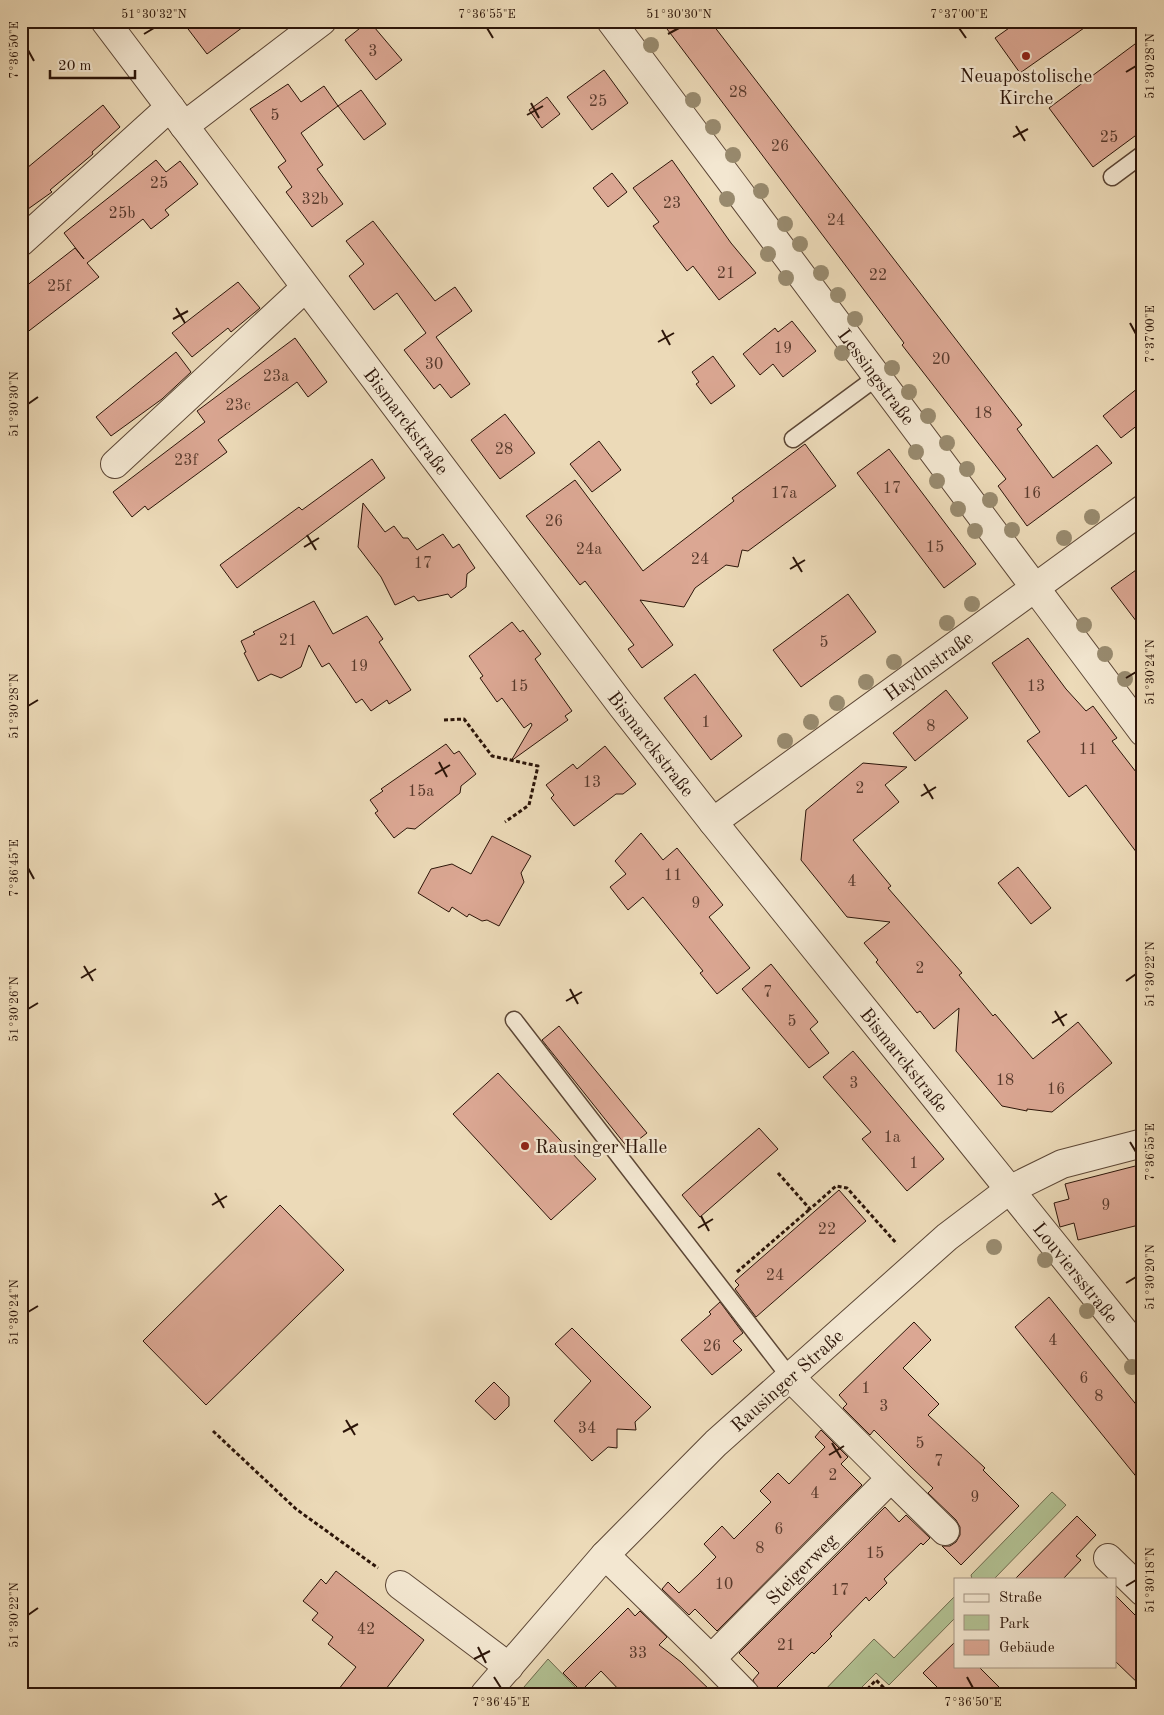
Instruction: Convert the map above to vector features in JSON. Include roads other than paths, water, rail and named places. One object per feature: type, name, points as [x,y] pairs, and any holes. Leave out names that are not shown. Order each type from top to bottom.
[{"type":"street","name":"Bismarckstraße","points":[[105,21],[622,706],[1009,1190]]},
{"type":"street","points":[[21,242],[177,117],[322,21]]},
{"type":"street","name":"Lessingstraße","points":[[611,21],[1143,732]]},
{"type":"street","points":[[116,464],[305,288]]},
{"type":"street","name":"Haydnstraße","points":[[713,822],[1143,509]]},
{"type":"street","name":"Rausinger Straße","points":[[485,1694],[605,1555],[716,1443],[947,1237],[1009,1190],[1062,1164],[1143,1143]]},
{"type":"street","name":"Louviersstraße","points":[[1009,1190],[1143,1355]]},
{"type":"street","points":[[789,1376],[945,1531]]},
{"type":"street","name":"Steigerweg","points":[[711,1659],[891,1478]]},
{"type":"street","points":[[605,1555],[745,1694]]},
{"type":"street","points":[[1108,1558],[1143,1592]]},
{"type":"street","points":[[400,1585],[509,1666]]},
{"type":"lane","points":[[1112,177],[1143,154]]},
{"type":"lane","points":[[793,438],[878,377]]},
{"type":"lane","points":[[514,1020],[789,1376]]},
{"type":"place","name":"Neuapostolische Kirche","points":[[1026,56]]},
{"type":"place","name":"Rausinger Halle","points":[[525,1146]]}]
